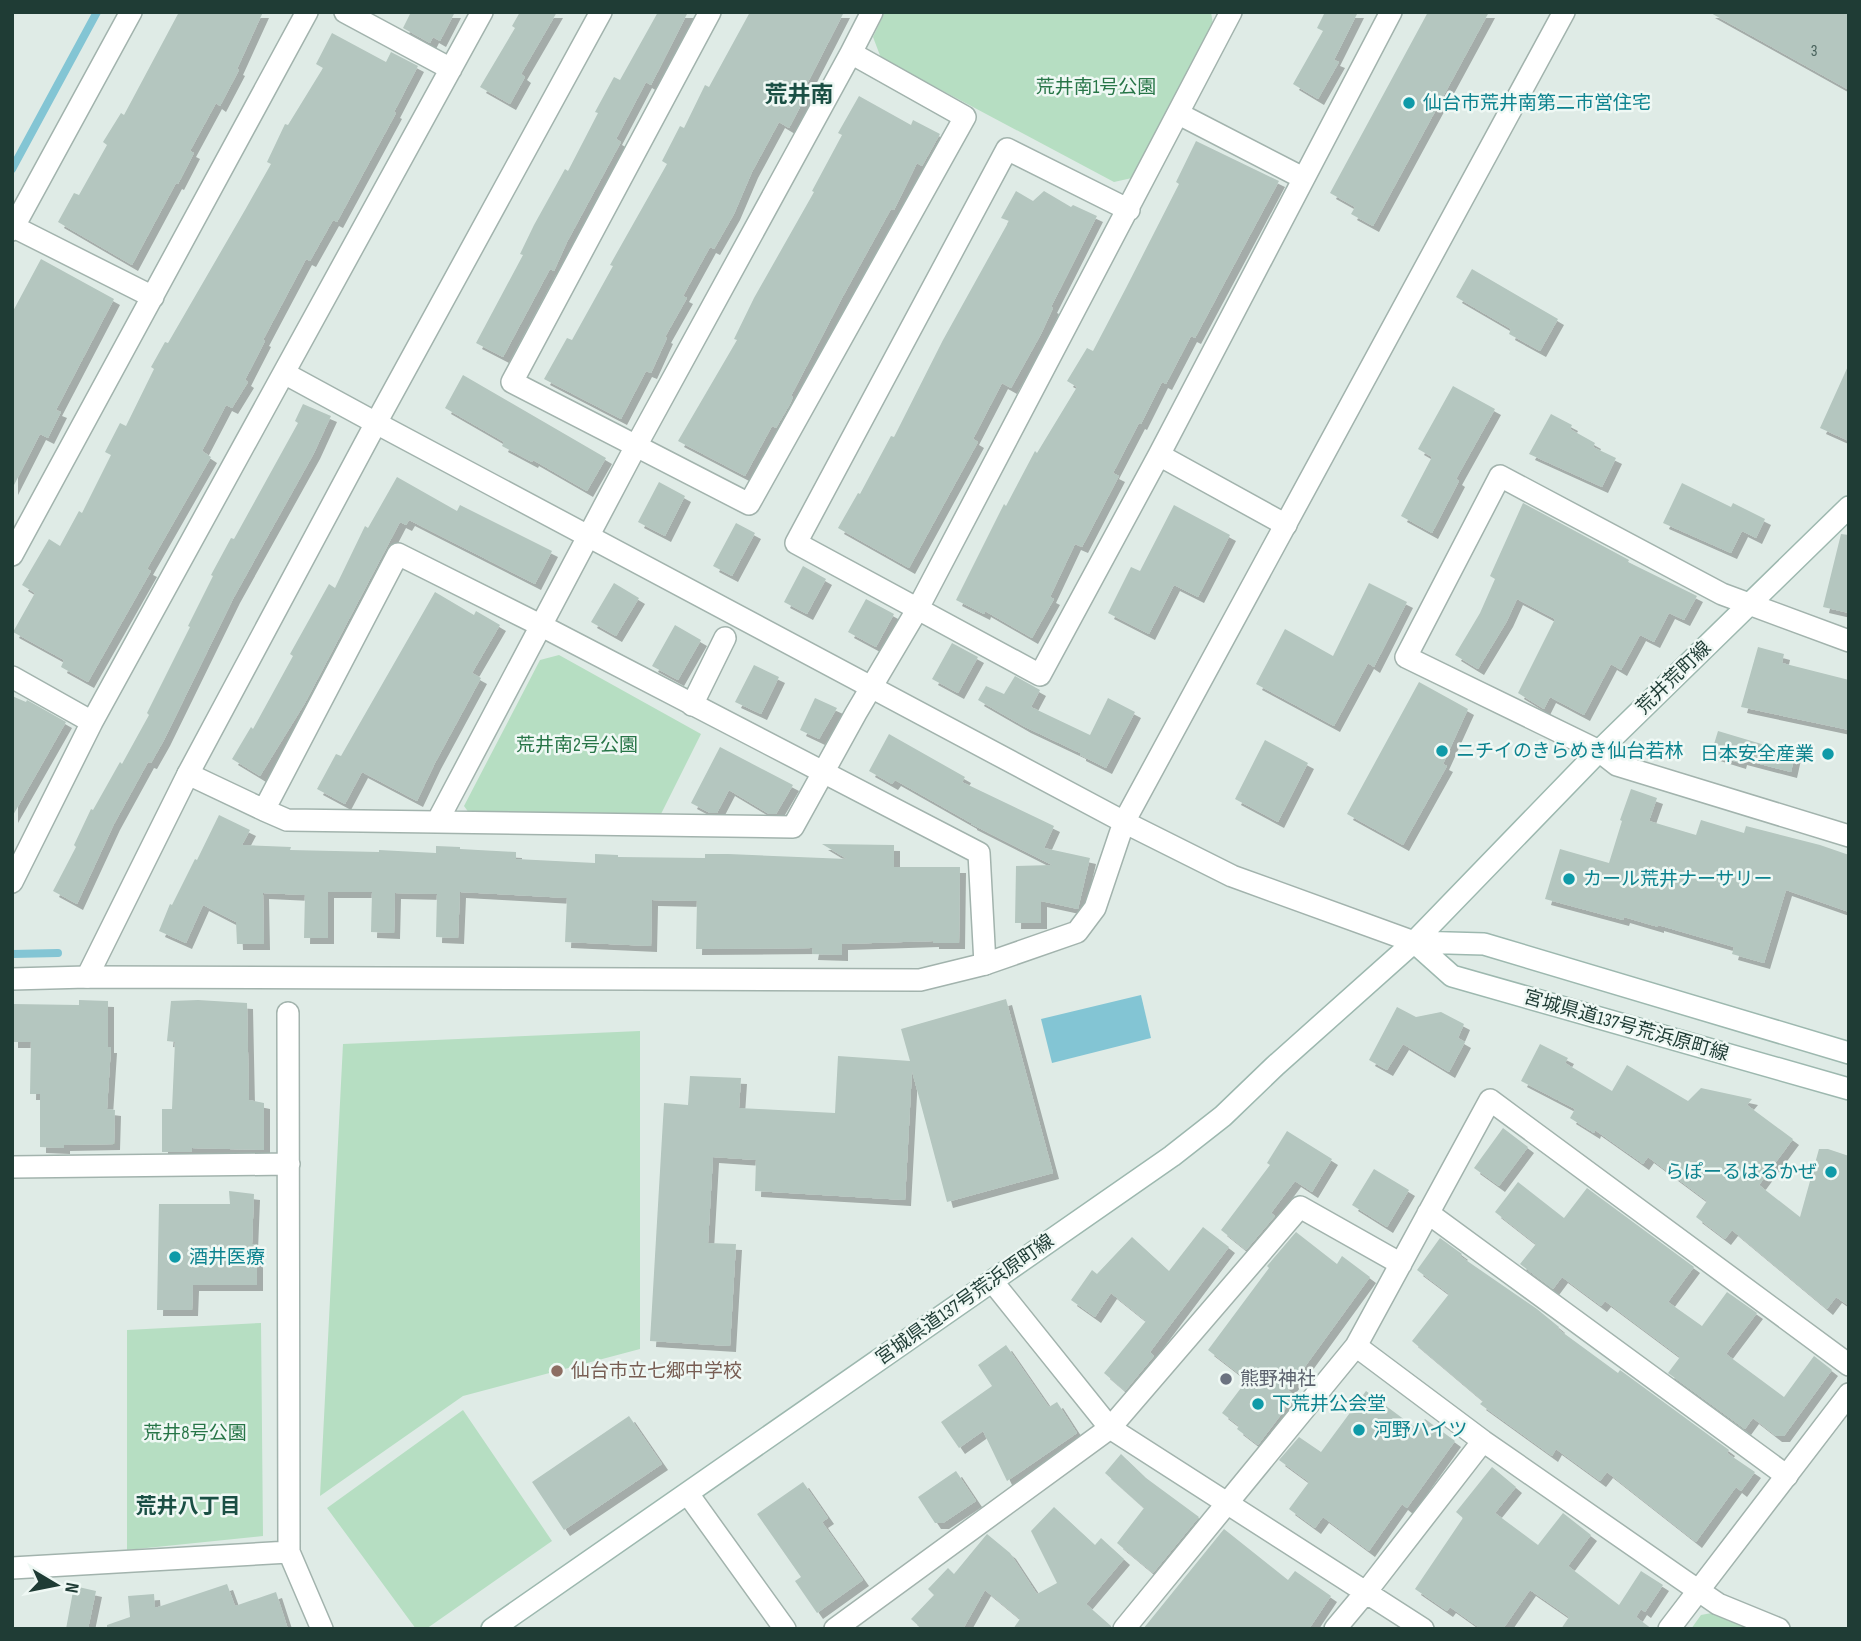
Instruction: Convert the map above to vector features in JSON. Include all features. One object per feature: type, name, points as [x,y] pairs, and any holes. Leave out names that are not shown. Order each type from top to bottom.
[{"type":"street","points":[[131,12],[13,228],[153,297]]},
{"type":"street","points":[[12,555],[307,12]]},
{"type":"street","points":[[345,12],[450,69]]},
{"type":"street","points":[[12,882],[92,722],[482,12]]},
{"type":"street","points":[[87,977],[188,774],[601,12]]},
{"type":"street","points":[[710,12],[512,382],[749,504],[965,117],[851,52]]},
{"type":"street","points":[[437,822],[636,446],[872,12]]},
{"type":"street","points":[[188,774],[287,820],[793,827],[917,610],[1129,211],[1231,12]]},
{"type":"street","points":[[1129,211],[1007,149],[796,543],[1040,675],[1159,455],[1391,12]]},
{"type":"street","points":[[12,979],[920,980],[985,964],[1077,932],[1095,908],[1124,822],[1564,12]]},
{"type":"street","points":[[1179,114],[1303,178]]},
{"type":"street","points":[[284,373],[1124,822],[1233,876],[1414,943]]},
{"type":"street","points":[[1159,455],[1286,525]]},
{"type":"street","points":[[1849,640],[1722,594],[1500,476],[1406,656],[1599,751],[1617,765],[1849,836]]},
{"type":"street","name":"荒井荒町線","points":[[1414,943],[1599,751],[1849,508]]},
{"type":"street","points":[[264,810],[398,554],[979,853],[985,964]]},
{"type":"street","points":[[692,705],[725,638]]},
{"type":"street","points":[[12,677],[92,722]]},
{"type":"street","name":"宮城県道137号荒浜原町線","points":[[1414,943],[1452,976],[1849,1089]]},
{"type":"street","name":"宮城県道137号荒浜原町線","points":[[492,1629],[1172,1156],[1223,1116],[1275,1066],[1414,943],[1484,944],[1849,1054]]},
{"type":"street","points":[[288,1013],[289,1552],[322,1629]]},
{"type":"street","points":[[1124,1629],[1356,1346],[1490,1100],[1849,1365]]},
{"type":"street","points":[[12,1167],[289,1164]]},
{"type":"street","points":[[835,1629],[1110,1427],[1300,1207],[1401,1264]]},
{"type":"street","points":[[1428,1213],[1787,1476]]},
{"type":"street","points":[[992,1281],[1110,1427],[1423,1629]]},
{"type":"street","points":[[1356,1346],[1483,1441],[1718,1604],[1779,1629]]},
{"type":"street","points":[[1669,1629],[1849,1394]]},
{"type":"street","points":[[1335,1629],[1483,1441]]},
{"type":"street","points":[[688,1494],[785,1629]]},
{"type":"street","points":[[12,1568],[289,1552]]},
{"type":"green space","name":"荒井南1号公園","points":[[885,12],[1211,12],[1213,24],[1132,178],[1114,182],[881,58],[873,37]]},
{"type":"green space","name":"荒井南2号公園","points":[[559,655],[701,734],[661,814],[472,817],[464,806],[540,660]]},
{"type":"green space","points":[[640,1031],[640,1349],[463,1396],[320,1496],[343,1044]]},
{"type":"green space","name":"荒井8号公園","points":[[261,1323],[263,1536],[127,1550],[127,1330]]},
{"type":"green space","points":[[463,1410],[552,1541],[426,1629],[416,1629],[327,1508]]},
{"type":"green space","points":[[1717,1612],[1759,1629],[1691,1629],[1701,1615]]},
{"type":"water","points":[[1141,995],[1151,1038],[1052,1063],[1041,1019]]},
{"type":"building","points":[[179,12],[263,12],[237,69],[239,70],[220,106],[216,103],[190,151],[194,153],[178,184],[176,183],[132,265],[58,222],[74,193],[79,195],[107,145],[103,142],[121,113],[124,115]]},
{"type":"building","points":[[411,12],[455,12],[440,41],[433,37],[430,43],[403,28]]},
{"type":"building","points":[[520,12],[557,12],[521,74],[525,77],[510,104],[480,87],[515,28],[512,26]]},
{"type":"building","points":[[658,12],[688,12],[651,85],[646,82],[616,139],[621,142],[554,271],[550,269],[503,357],[476,343],[523,255],[520,254],[534,225],[565,169],[568,171],[614,77],[620,80]]},
{"type":"building","points":[[750,12],[844,12],[806,86],[810,88],[789,128],[779,122],[752,172],[734,214],[714,249],[710,247],[683,296],[687,298],[665,337],[667,338],[651,373],[646,371],[621,419],[544,379],[567,338],[572,340],[613,266],[610,265],[667,164],[662,161],[680,126],[684,128],[705,85],[709,87]]},
{"type":"building","points":[[1325,12],[1358,12],[1334,60],[1339,62],[1318,99],[1293,84],[1323,31],[1317,28]]},
{"type":"building","name":"仙台市荒井南第二市営住宅","points":[[1428,12],[1489,12],[1373,226],[1351,214],[1355,207],[1330,193]]},
{"type":"building","points":[[1709,12],[1849,12],[1849,90]]},
{"type":"building","points":[[332,33],[386,62],[391,52],[418,66],[394,112],[396,113],[337,222],[333,220],[310,261],[306,259],[263,340],[265,341],[245,380],[248,382],[232,408],[226,405],[202,451],[211,457],[147,569],[151,571],[88,682],[61,667],[64,660],[13,632],[35,593],[22,585],[49,539],[60,546],[79,511],[82,513],[111,455],[105,452],[120,423],[126,426],[154,369],[151,367],[165,342],[168,343],[271,164],[267,162],[285,124],[288,125],[323,68],[316,64]]},
{"type":"building","points":[[859,96],[911,125],[913,120],[940,134],[922,166],[917,163],[894,210],[891,209],[842,298],[791,396],[793,397],[790,404],[776,428],[772,426],[745,476],[678,441],[737,340],[734,339],[754,298],[814,192],[812,191],[842,135],[838,133]]},
{"type":"building","points":[[1196,141],[1279,181],[1195,338],[1191,336],[1166,384],[1162,382],[1141,424],[1139,423],[1113,473],[1119,476],[1082,547],[1075,544],[1050,597],[1054,599],[1032,638],[985,611],[984,614],[956,600],[1004,504],[1006,506],[1035,451],[1037,453],[1077,387],[1067,381],[1087,348],[1093,351],[1179,184],[1176,182]]},
{"type":"building","points":[[1016,191],[1033,201],[1044,191],[1071,207],[1073,205],[1097,216],[1051,307],[1053,308],[1041,334],[1011,388],[1002,383],[973,439],[978,442],[909,568],[838,528],[891,436],[894,437],[943,340],[1009,221],[1001,218]]},
{"type":"building","points":[[41,259],[114,299],[56,410],[61,412],[48,438],[40,434],[12,489],[12,313]]},
{"type":"building","points":[[1472,269],[1558,319],[1540,351],[1509,334],[1511,329],[1456,297]]},
{"type":"building","points":[[1849,364],[1849,441],[1820,428]]},
{"type":"building","points":[[463,375],[606,458],[587,491],[533,460],[532,462],[502,446],[504,442],[445,408]]},
{"type":"building","points":[[1453,386],[1495,409],[1456,479],[1459,481],[1432,533],[1401,516],[1432,457],[1418,449]]},
{"type":"building","points":[[303,404],[331,416],[314,453],[234,597],[164,740],[151,763],[148,762],[114,824],[77,904],[53,891],[76,847],[74,845],[91,809],[93,810],[120,762],[122,764],[149,715],[147,713],[190,627],[188,626],[213,576],[211,575],[298,423],[295,421]]},
{"type":"building","points":[[1551,414],[1572,425],[1570,429],[1595,443],[1593,447],[1616,458],[1602,487],[1529,454]]},
{"type":"building","points":[[397,477],[457,511],[460,505],[552,551],[535,584],[409,520],[406,525],[400,522],[305,703],[260,776],[232,759],[251,727],[253,729],[329,584],[335,588],[365,526],[368,528]]},
{"type":"building","points":[[659,482],[685,496],[665,536],[638,522]]},
{"type":"building","points":[[1682,483],[1731,507],[1733,503],[1765,519],[1756,538],[1742,531],[1731,553],[1663,523]]},
{"type":"building","points":[[1523,503],[1629,560],[1628,562],[1697,596],[1684,620],[1669,613],[1654,642],[1640,635],[1621,670],[1611,664],[1584,715],[1550,697],[1544,709],[1518,693],[1555,619],[1517,599],[1478,669],[1455,655],[1480,613],[1495,579],[1490,576]]},
{"type":"building","points":[[1174,505],[1230,535],[1198,597],[1174,585],[1149,634],[1108,613],[1131,567],[1140,571]]},
{"type":"building","points":[[736,523],[755,533],[732,576],[713,566]]},
{"type":"building","points":[[1841,534],[1849,535],[1849,613],[1823,607]]},
{"type":"building","points":[[803,566],[826,579],[807,614],[784,602]]},
{"type":"building","points":[[614,583],[639,598],[616,636],[591,622]]},
{"type":"building","points":[[1369,583],[1407,602],[1374,667],[1368,663],[1334,726],[1256,684],[1285,629],[1333,656]]},
{"type":"building","points":[[435,592],[474,615],[476,611],[500,625],[472,673],[481,678],[417,801],[362,772],[345,804],[317,789],[336,754],[341,756]]},
{"type":"building","points":[[866,599],[894,614],[876,647],[848,632]]},
{"type":"building","points":[[675,625],[701,640],[678,680],[652,666]]},
{"type":"building","points":[[952,643],[978,657],[958,693],[932,679]]},
{"type":"building","points":[[1758,647],[1784,654],[1782,663],[1849,680],[1849,730],[1741,707]]},
{"type":"building","points":[[754,665],[779,677],[761,714],[735,702]]},
{"type":"building","points":[[1015,676],[1040,690],[1031,707],[1090,735],[1108,698],[1135,712],[1106,768],[978,700],[986,686],[1004,694]]},
{"type":"building","name":"ニチイのきらめき仙台若林","points":[[1419,682],[1468,709],[1443,764],[1447,766],[1403,845],[1347,814]]},
{"type":"building","points":[[12,696],[26,702],[27,700],[66,722],[12,817]]},
{"type":"building","points":[[815,698],[837,708],[819,739],[800,730]]},
{"type":"building","points":[[1718,731],[1795,754],[1791,772],[1741,759],[1740,763],[1711,754]]},
{"type":"building","points":[[889,734],[965,777],[962,782],[1054,826],[1044,848],[1090,858],[1078,909],[1041,901],[1041,923],[1015,923],[1016,866],[1052,865],[971,824],[895,780],[892,784],[869,771]]},
{"type":"building","points":[[1265,740],[1308,763],[1278,822],[1235,799]]},
{"type":"building","points":[[720,747],[793,785],[776,814],[769,814],[729,790],[717,813],[710,813],[691,803]]},
{"type":"building","points":[[1631,789],[1657,798],[1649,821],[1696,835],[1701,820],[1744,833],[1746,826],[1849,855],[1849,912],[1786,890],[1764,963],[1732,954],[1734,947],[1658,925],[1624,917],[1623,920],[1545,899],[1560,849],[1609,863]]},
{"type":"building","points":[[219,815],[250,830],[242,845],[291,847],[290,850],[436,853],[436,846],[460,847],[516,852],[516,859],[595,863],[595,854],[618,857],[705,858],[705,854],[728,854],[847,859],[822,844],[894,845],[894,867],[960,867],[959,943],[933,941],[842,944],[842,955],[812,954],[813,948],[696,949],[697,901],[652,900],[651,946],[565,942],[567,898],[460,892],[458,938],[436,937],[437,894],[395,893],[394,933],[371,932],[372,892],[328,892],[328,938],[304,938],[305,895],[263,893],[264,944],[237,944],[236,922],[203,905],[186,943],[159,931],[170,904],[172,905],[195,859],[197,860]]},
{"type":"building","points":[[1006,999],[1053,1173],[947,1202],[912,1071],[905,1200],[755,1191],[756,1160],[713,1157],[708,1243],[736,1244],[730,1346],[650,1341],[664,1103],[688,1105],[690,1076],[741,1078],[739,1108],[835,1113],[838,1056],[910,1061],[901,1029]]},
{"type":"building","points":[[79,1000],[108,1001],[108,1047],[111,1047],[107,1109],[115,1110],[114,1144],[40,1147],[40,1094],[30,1094],[31,1042],[12,1042],[12,1004],[79,1005]]},
{"type":"building","points":[[171,1001],[247,1003],[249,1100],[264,1103],[264,1150],[192,1148],[192,1152],[162,1152],[162,1109],[172,1109],[175,1042],[167,1041]]},
{"type":"building","points":[[1397,1007],[1416,1017],[1441,1012],[1464,1024],[1458,1038],[1465,1042],[1449,1072],[1403,1044],[1387,1070],[1369,1060]]},
{"type":"building","points":[[1540,1044],[1568,1058],[1565,1063],[1612,1091],[1627,1065],[1688,1101],[1701,1088],[1752,1099],[1747,1105],[1793,1139],[1759,1185],[1800,1217],[1819,1149],[1849,1156],[1849,1306],[1836,1297],[1827,1309],[1732,1230],[1725,1239],[1696,1217],[1707,1201],[1648,1157],[1643,1164],[1595,1130],[1594,1133],[1570,1118],[1575,1109],[1521,1081]]},
{"type":"building","points":[[1503,1128],[1528,1147],[1499,1186],[1474,1168]]},
{"type":"building","points":[[1287,1131],[1332,1159],[1312,1192],[1295,1181],[1271,1213],[1275,1216],[1246,1250],[1221,1230],[1270,1165],[1267,1163]]},
{"type":"building","points":[[1374,1169],[1409,1190],[1387,1227],[1352,1205]]},
{"type":"building","points":[[1518,1182],[1564,1218],[1587,1188],[1694,1267],[1668,1302],[1702,1326],[1727,1292],[1757,1313],[1726,1354],[1784,1397],[1814,1356],[1832,1370],[1784,1436],[1776,1436],[1753,1418],[1745,1429],[1668,1373],[1680,1357],[1605,1301],[1601,1306],[1562,1277],[1553,1289],[1520,1264],[1536,1244],[1495,1212]]},
{"type":"building","points":[[229,1191],[254,1194],[252,1244],[257,1244],[257,1285],[193,1285],[192,1310],[157,1310],[159,1204],[230,1204]]},
{"type":"building","points":[[1203,1227],[1229,1247],[1150,1352],[1154,1356],[1125,1391],[1104,1373],[1146,1321],[1111,1293],[1095,1317],[1071,1300],[1092,1270],[1097,1274],[1132,1237],[1169,1271]]},
{"type":"building","points":[[1296,1232],[1337,1264],[1342,1256],[1370,1277],[1288,1390],[1295,1396],[1258,1445],[1222,1413],[1247,1380],[1208,1350],[1269,1268],[1267,1266]]},
{"type":"building","points":[[1440,1238],[1462,1254],[1460,1256],[1537,1309],[1559,1327],[1558,1329],[1618,1373],[1620,1370],[1755,1472],[1741,1491],[1736,1487],[1696,1542],[1607,1472],[1600,1481],[1556,1449],[1552,1456],[1480,1404],[1483,1401],[1412,1341],[1449,1294],[1417,1270]]},
{"type":"building","points":[[1006,1345],[1049,1407],[1057,1402],[1077,1433],[1007,1481],[983,1431],[959,1448],[941,1422],[992,1386],[978,1365]]},
{"type":"building","points":[[1366,1391],[1417,1429],[1425,1419],[1455,1441],[1407,1508],[1402,1504],[1369,1551],[1323,1517],[1315,1528],[1289,1509],[1309,1482],[1279,1460],[1299,1437],[1321,1452]]},
{"type":"building","points":[[629,1416],[662,1464],[564,1530],[532,1482]]},
{"type":"building","points":[[1121,1454],[1146,1478],[1199,1517],[1153,1573],[1117,1543],[1144,1508],[1105,1473]]},
{"type":"building","points":[[1492,1467],[1516,1487],[1495,1513],[1538,1545],[1563,1513],[1591,1535],[1568,1566],[1619,1605],[1641,1571],[1663,1585],[1645,1612],[1641,1609],[1636,1617],[1652,1629],[1561,1629],[1569,1617],[1530,1590],[1503,1629],[1481,1629],[1450,1607],[1447,1611],[1415,1589],[1463,1518],[1456,1512]]},
{"type":"building","points":[[956,1471],[976,1501],[943,1523],[935,1523],[918,1497]]},
{"type":"building","points":[[803,1482],[828,1518],[822,1522],[863,1580],[817,1613],[795,1581],[801,1577],[757,1514]]},
{"type":"building","points":[[1054,1507],[1095,1545],[1101,1538],[1124,1559],[1086,1604],[1111,1626],[1111,1629],[1013,1629],[1020,1619],[985,1590],[963,1629],[922,1629],[911,1619],[934,1595],[928,1589],[948,1568],[954,1574],[987,1534],[1010,1553],[1037,1594],[1057,1583],[1031,1531]]},
{"type":"building","points":[[1224,1529],[1288,1580],[1295,1571],[1331,1596],[1309,1629],[1143,1629]]},
{"type":"building","points":[[227,1584],[235,1606],[276,1592],[288,1629],[107,1629],[107,1625],[130,1617],[128,1596],[154,1594],[155,1608]]},
{"type":"building","points":[[74,1586],[96,1591],[88,1629],[66,1629]]},
{"type":"waterway","points":[[12,169],[97,12]]},
{"type":"waterway","points":[[12,954],[58,953]]},
{"type":"place","name":"仙台市荒井南第二市営住宅","points":[[1409,103]]},
{"type":"place","name":"ニチイのきらめき仙台若林","points":[[1442,751]]},
{"type":"place","name":"日本安全産業","points":[[1828,754]]},
{"type":"place","name":"カール荒井ナーサリー","points":[[1569,879]]},
{"type":"place","name":"らぽーるはるかぜ","points":[[1831,1172]]},
{"type":"place","name":"酒井医療","points":[[175,1257]]},
{"type":"place","name":"仙台市立七郷中学校","points":[[557,1371]]},
{"type":"place","name":"熊野神社","points":[[1226,1379]]},
{"type":"place","name":"下荒井公会堂","points":[[1258,1404]]},
{"type":"place","name":"河野ハイツ","points":[[1359,1430]]},
{"type":"district","name":"荒井南","points":[[799,95]]},
{"type":"district","name":"荒井八丁目","points":[[188,1506]]}]
